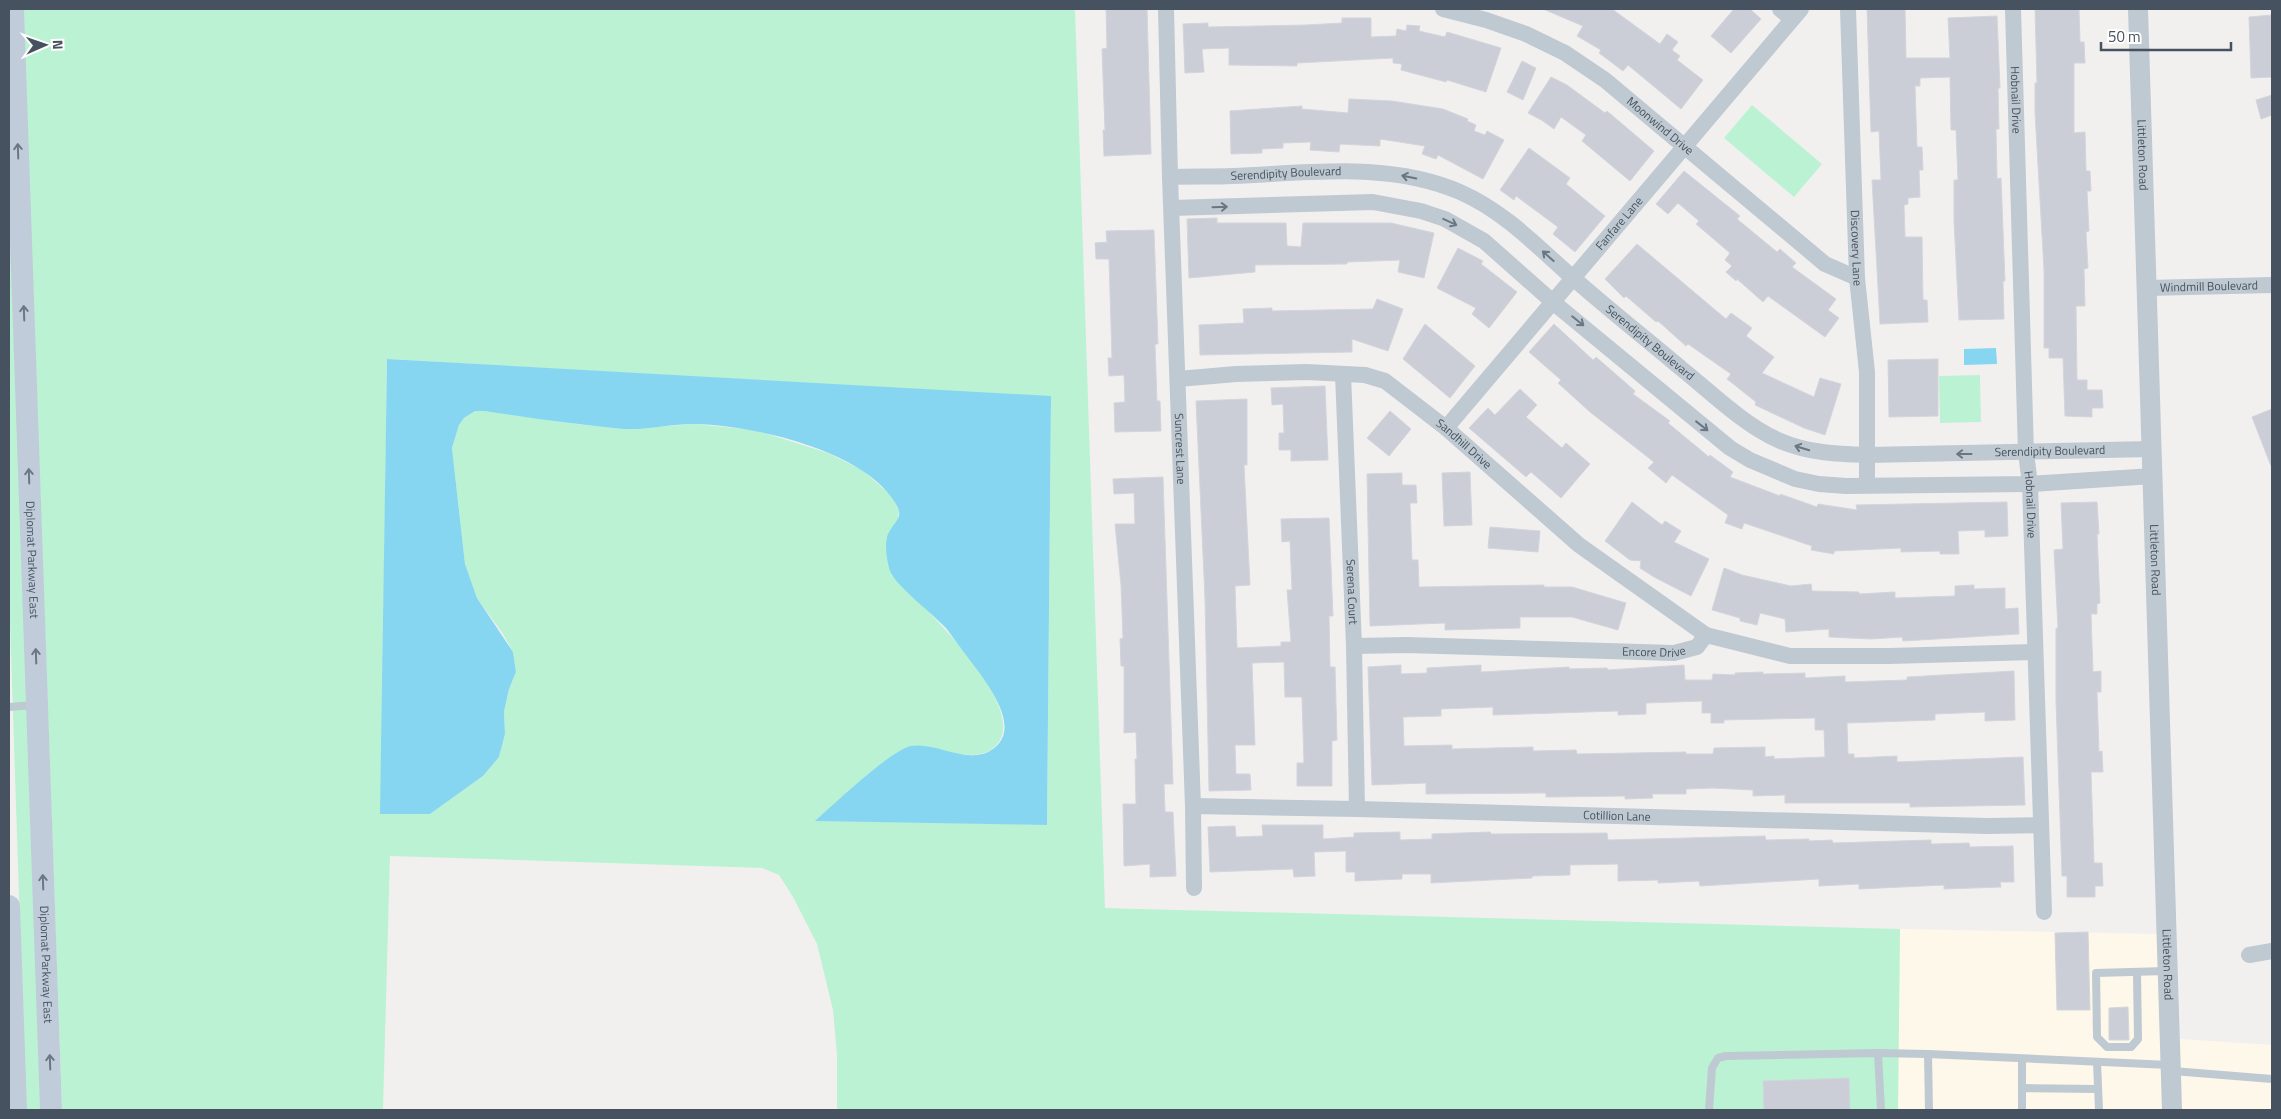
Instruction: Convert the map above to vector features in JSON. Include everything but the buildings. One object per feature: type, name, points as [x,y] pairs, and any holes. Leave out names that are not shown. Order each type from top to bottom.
[{"type":"main road","name":"Diplomat Parkway East","points":[[13,9],[51,1110]]},
{"type":"main road","points":[[9,906],[16,1110]]},
{"type":"street","name":"Suncrest Lane","points":[[1166,9],[1170,176],[1193,806],[1194,888]]},
{"type":"street","name":"Moonwind Drive","points":[[1443,9],[1486,20],[1518,31],[1565,53],[1605,80],[1825,264],[1857,278]]},
{"type":"street","name":"Discovery Lane","points":[[1848,9],[1857,278],[1867,372],[1867,486]]},
{"type":"street","name":"Hobnail Drive","points":[[2014,9],[2026,453],[2030,484],[2044,912]]},
{"type":"street","name":"Littleton Road","points":[[2138,9],[2172,1110]]},
{"type":"street","name":"Fanfare Lane","points":[[1446,428],[1554,303],[1684,147],[1791,12]]},
{"type":"street","name":"Serendipity Boulevard","points":[[1170,176],[1386,173],[1460,192],[1488,207],[1514,225],[1574,279],[1759,430],[1780,441],[1806,450],[1828,454],[1868,455],[2152,449]]},
{"type":"street","points":[[1172,208],[1373,202],[1421,211],[1445,219],[1484,241],[1554,303],[1730,448],[1750,460],[1795,479],[1819,484],[1867,486],[2030,484],[2153,476]]},
{"type":"street","name":"Windmill Boulevard","points":[[2147,288],[2272,285]]},
{"type":"street","name":"Sandhill Drive","points":[[1178,379],[1236,374],[1307,372],[1365,375],[1385,381],[1446,428],[1579,545],[1706,635]]},
{"type":"street","name":"Serena Court","points":[[1342,374],[1354,646],[1357,809]]},
{"type":"street","points":[[1706,635],[1790,656],[1889,656],[2034,652]]},
{"type":"street","name":"Encore Drive","points":[[1354,646],[1406,645],[1674,653],[1697,647],[1706,635]]},
{"type":"street","name":"Cotillion Lane","points":[[1193,806],[1987,826],[2041,825]]},
{"type":"street","points":[[2249,955],[2272,951]]},
{"type":"lane","points":[[9,706],[37,704]]},
{"type":"lane","points":[[2137,972],[2138,1039],[2132,1047],[2107,1047],[2098,1037],[2096,973],[2168,971]]},
{"type":"lane","points":[[2118,1047],[2119,1063]]},
{"type":"lane","points":[[1709,1110],[1712,1068],[1718,1058],[1726,1056],[1878,1052],[1928,1054],[2119,1063],[2272,1079]]},
{"type":"lane","points":[[1878,1052],[1881,1110]]},
{"type":"lane","points":[[1928,1054],[1929,1110]]},
{"type":"lane","points":[[2022,1059],[2022,1110]]},
{"type":"lane","points":[[2098,1062],[2099,1110]]},
{"type":"lane","points":[[2022,1088],[2098,1089]]},
{"type":"shaded area","points":[[1900,929],[2157,934],[2162,1110],[1898,1110]]},
{"type":"shaded area","points":[[2180,1039],[2272,1045],[2272,1110],[2182,1110]]},
{"type":"green space","points":[[23,9],[1075,9],[1105,908],[1900,929],[1898,1110],[837,1110],[837,1055],[833,1010],[817,944],[793,897],[779,875],[762,868],[390,856],[383,1110],[62,1110]],"holes":[[[387,359],[1051,397],[1047,825],[816,820],[873,771],[908,747],[949,753],[980,754],[987,752],[1002,736],[1002,715],[990,689],[972,661],[949,633],[891,575],[899,511],[892,496],[862,470],[828,453],[755,430],[695,424],[628,429],[484,411],[475,411],[464,418],[459,425],[452,448],[465,564],[477,598],[503,634],[513,652],[516,672],[509,689],[504,712],[505,734],[499,757],[483,776],[430,814],[381,814]]]},
{"type":"green space","points":[[1752,105],[1822,164],[1794,197],[1724,138]]},
{"type":"green space","points":[[9,168],[41,1110],[26,1110],[9,592]]},
{"type":"green space","points":[[1980,375],[1981,422],[1940,423],[1939,376]]},
{"type":"water","points":[[1996,348],[1997,364],[1964,365],[1964,349]]},
{"type":"water","points":[[387,359],[1051,396],[1047,825],[815,821],[862,779],[902,750],[911,746],[922,746],[969,755],[980,755],[991,751],[1000,742],[1004,731],[1004,719],[999,706],[984,679],[946,628],[893,577],[888,562],[886,543],[888,534],[899,517],[899,510],[892,498],[876,481],[855,466],[829,453],[802,443],[745,429],[695,424],[624,429],[484,411],[475,411],[464,418],[459,425],[452,448],[465,564],[477,598],[513,652],[516,672],[509,689],[504,712],[505,734],[499,757],[483,776],[430,814],[380,814]]}]
